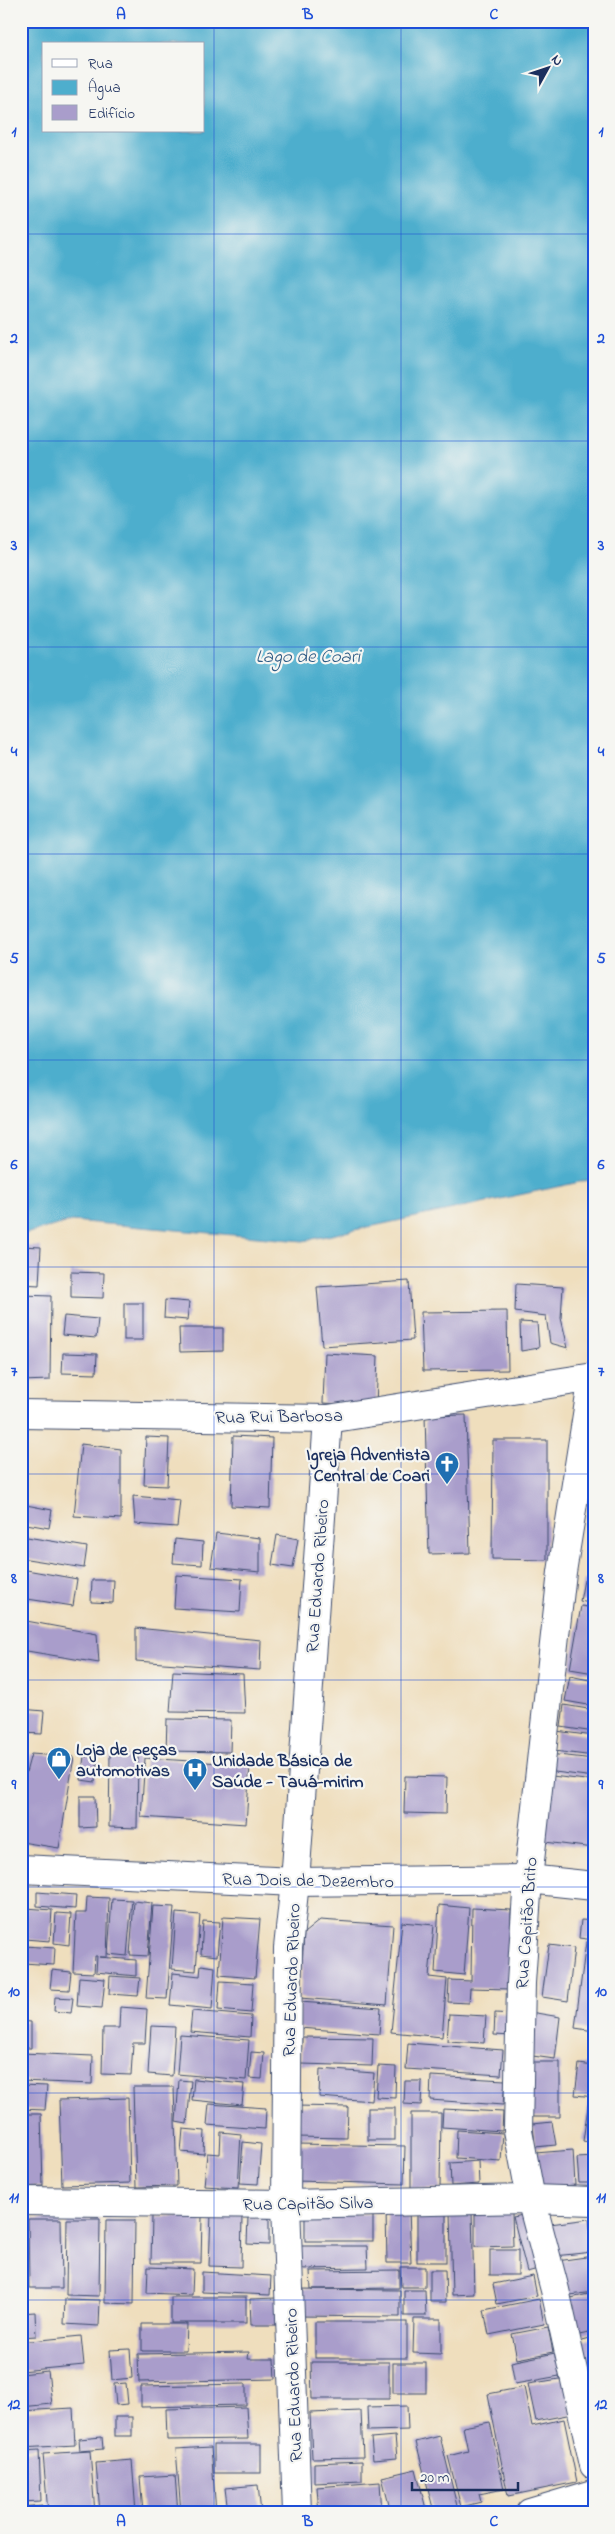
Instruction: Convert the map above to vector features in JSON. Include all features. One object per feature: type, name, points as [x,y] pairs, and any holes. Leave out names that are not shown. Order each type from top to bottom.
[{"type":"street","name":"Rua Rui Barbosa","points":[[21,1414],[328,1419],[593,1377]]},
{"type":"street","name":"Rua Capitão Brito","points":[[593,1377],[562,1572],[528,1879],[521,1983],[518,2130],[531,2199],[555,2290],[594,2464]]},
{"type":"street","name":"Rua Eduardo Ribeiro","points":[[297,2513],[286,2204],[288,1948],[296,1882],[328,1419]]},
{"type":"street","name":"Rua Dois de Dezembro","points":[[21,1869],[296,1882],[528,1879],[594,1886]]},
{"type":"street","name":"Rua Capitão Silva","points":[[21,2202],[286,2204],[531,2199],[594,2201]]},
{"type":"street","points":[[530,2513],[594,2494]]},
{"type":"water","name":"Lago de Coari","points":[[21,21],[594,21],[594,1179],[303,1241],[72,1221],[21,1235]]},
{"type":"building","points":[[591,1231],[594,1231],[594,1255],[592,1255]]},
{"type":"building","points":[[21,1246],[41,1247],[39,1285],[21,1284]]},
{"type":"building","points":[[71,1272],[104,1273],[103,1298],[71,1297]]},
{"type":"building","points":[[409,1281],[413,1340],[322,1346],[317,1287]]},
{"type":"building","points":[[516,1284],[563,1287],[561,1318],[568,1348],[550,1343],[546,1316],[515,1312]]},
{"type":"building","points":[[21,1295],[51,1296],[50,1380],[21,1381]]},
{"type":"building","points":[[165,1300],[189,1302],[187,1320],[164,1318]]},
{"type":"building","points":[[124,1303],[143,1303],[143,1340],[124,1340]]},
{"type":"building","points":[[507,1311],[508,1370],[423,1371],[421,1312]]},
{"type":"building","points":[[64,1316],[98,1319],[96,1338],[62,1335]]},
{"type":"building","points":[[520,1322],[537,1323],[539,1348],[521,1351]]},
{"type":"building","points":[[179,1328],[223,1328],[223,1351],[180,1352]]},
{"type":"building","points":[[63,1353],[97,1354],[96,1374],[62,1373]]},
{"type":"building","points":[[325,1353],[378,1356],[376,1406],[323,1403]]},
{"type":"building","name":"Igreja Adventista Central de Coari","points":[[466,1415],[470,1553],[429,1554],[425,1416]]},
{"type":"building","points":[[233,1436],[272,1438],[270,1508],[231,1506]]},
{"type":"building","points":[[146,1437],[169,1438],[167,1486],[144,1485]]},
{"type":"building","points":[[493,1440],[547,1440],[547,1560],[492,1559]]},
{"type":"building","points":[[81,1444],[121,1449],[121,1519],[74,1516]]},
{"type":"building","points":[[133,1496],[180,1500],[177,1527],[135,1524]]},
{"type":"building","points":[[21,1504],[52,1510],[49,1528],[21,1523]]},
{"type":"building","points":[[216,1533],[260,1538],[260,1572],[211,1567]]},
{"type":"building","points":[[277,1535],[298,1539],[293,1568],[272,1565]]},
{"type":"building","points":[[21,1536],[87,1547],[84,1568],[21,1558]]},
{"type":"building","points":[[175,1539],[203,1542],[202,1565],[173,1563]]},
{"type":"building","points":[[21,1569],[77,1579],[73,1606],[21,1598]]},
{"type":"building","points":[[176,1575],[242,1579],[240,1612],[174,1608]]},
{"type":"building","points":[[92,1580],[114,1580],[113,1603],[91,1602]]},
{"type":"building","points":[[584,1580],[594,1581],[594,1604],[580,1601]]},
{"type":"building","points":[[581,1606],[594,1608],[594,1673],[570,1669]]},
{"type":"building","points":[[21,1620],[97,1634],[99,1663],[21,1650]]},
{"type":"building","points":[[136,1628],[261,1640],[260,1670],[136,1661]]},
{"type":"building","points":[[173,1671],[243,1674],[245,1713],[170,1712]]},
{"type":"building","points":[[570,1676],[594,1681],[594,1706],[565,1701]]},
{"type":"building","points":[[564,1705],[594,1710],[594,1732],[561,1727]]},
{"type":"building","points":[[21,1709],[44,1711],[42,1734],[21,1733]]},
{"type":"building","points":[[167,1719],[231,1720],[230,1752],[166,1751]]},
{"type":"building","points":[[556,1731],[594,1736],[594,1756],[554,1751]]},
{"type":"building","points":[[31,1754],[74,1757],[59,1848],[21,1842],[21,1774],[25,1776]]},
{"type":"building","points":[[549,1754],[594,1759],[594,1777],[547,1771]]},
{"type":"building","points":[[110,1755],[138,1756],[137,1828],[109,1827]]},
{"type":"building","points":[[84,1756],[98,1758],[95,1782],[81,1780]]},
{"type":"building","name":"Unidade Básica de Saúde - Tauá-mirim","points":[[145,1758],[250,1765],[246,1824],[141,1817]]},
{"type":"building","points":[[405,1776],[447,1777],[446,1814],[404,1813]]},
{"type":"building","points":[[552,1776],[594,1781],[594,1848],[545,1842]]},
{"type":"building","points":[[80,1796],[95,1796],[96,1827],[80,1828]]},
{"type":"building","points":[[37,1892],[76,1895],[75,1909],[37,1906]]},
{"type":"building","points":[[87,1897],[109,1898],[107,1957],[99,1957],[136,1960],[136,1976],[96,1972],[97,1956],[95,1956],[94,1973],[73,1972],[76,1913],[86,1913]]},
{"type":"building","points":[[112,1899],[132,1900],[127,1956],[108,1954]]},
{"type":"building","points":[[134,1901],[152,1903],[148,1956],[130,1955]]},
{"type":"building","points":[[439,1905],[469,1908],[464,1975],[435,1972]]},
{"type":"building","points":[[153,1906],[174,1907],[167,1999],[146,1998]]},
{"type":"building","points":[[26,1908],[52,1910],[50,1941],[24,1939]]},
{"type":"building","points":[[472,1908],[511,1910],[509,1989],[470,1988],[469,2003],[448,2002],[449,1980],[471,1981]]},
{"type":"building","points":[[56,1913],[71,1914],[69,1945],[54,1943]]},
{"type":"building","points":[[176,1913],[200,1915],[196,1971],[172,1969]]},
{"type":"building","points":[[223,1917],[260,1919],[255,1978],[219,1975]]},
{"type":"building","points":[[320,1920],[393,1925],[387,2005],[300,1998],[304,1933]]},
{"type":"building","points":[[581,1920],[594,1921],[594,1940],[579,1938]]},
{"type":"building","points":[[203,1921],[220,1922],[217,1956],[201,1954]]},
{"type":"building","points":[[402,1922],[434,1925],[429,1977],[447,1979],[442,2037],[391,2032]]},
{"type":"building","points":[[586,1942],[594,1943],[594,2031],[575,2028]]},
{"type":"building","points":[[549,1945],[574,1948],[568,2001],[542,1997]]},
{"type":"building","points":[[24,1946],[55,1948],[54,1965],[23,1963]]},
{"type":"building","points":[[201,1965],[215,1967],[212,2009],[170,2005],[173,1973],[200,1976]]},
{"type":"building","points":[[52,1970],[71,1972],[69,1990],[50,1989]]},
{"type":"building","points":[[110,1976],[140,1978],[138,1996],[109,1994]]},
{"type":"building","points":[[79,1977],[105,1979],[102,2008],[77,2006]]},
{"type":"building","points":[[220,1981],[253,1983],[251,2013],[218,2010]]},
{"type":"building","points":[[55,1997],[73,1998],[71,2013],[54,2011]]},
{"type":"building","points":[[300,2002],[381,2008],[379,2034],[299,2028]]},
{"type":"building","points":[[120,2007],[147,2009],[145,2043],[133,2043],[131,2075],[102,2074],[103,2028],[119,2028]]},
{"type":"building","points":[[192,2011],[251,2016],[250,2037],[190,2032]]},
{"type":"building","points":[[530,2012],[560,2017],[555,2059],[525,2055]]},
{"type":"building","points":[[495,2013],[514,2014],[512,2036],[494,2035]]},
{"type":"building","points":[[449,2014],[486,2016],[484,2043],[447,2041]]},
{"type":"building","points":[[21,2021],[31,2022],[31,2048],[21,2048]]},
{"type":"building","points":[[151,2026],[175,2027],[172,2076],[148,2074]]},
{"type":"building","points":[[180,2035],[249,2040],[246,2080],[177,2074]]},
{"type":"building","points":[[302,2037],[373,2038],[372,2066],[301,2064]]},
{"type":"building","points":[[408,2043],[503,2050],[501,2075],[406,2069]]},
{"type":"building","points":[[251,2052],[264,2053],[262,2079],[249,2078]]},
{"type":"building","points":[[21,2053],[93,2056],[92,2084],[21,2081]]},
{"type":"building","points":[[525,2062],[560,2062],[560,2117],[526,2117]]},
{"type":"building","points":[[579,2064],[594,2066],[594,2097],[575,2095]]},
{"type":"building","points":[[378,2066],[396,2067],[395,2098],[376,2097]]},
{"type":"building","points":[[320,2069],[374,2073],[372,2101],[319,2097]]},
{"type":"building","points":[[431,2076],[505,2080],[503,2105],[430,2100]]},
{"type":"building","points":[[194,2079],[244,2084],[242,2105],[192,2100]]},
{"type":"building","points":[[179,2080],[191,2081],[187,2124],[176,2122]]},
{"type":"building","points":[[405,2081],[422,2081],[421,2105],[404,2104]]},
{"type":"building","points":[[21,2085],[47,2086],[45,2110],[21,2109]]},
{"type":"building","points":[[133,2087],[174,2087],[177,2186],[136,2187]]},
{"type":"building","points":[[128,2098],[130,2183],[62,2185],[59,2100]]},
{"type":"building","points":[[589,2100],[594,2101],[594,2143],[583,2141]]},
{"type":"building","points":[[209,2104],[266,2108],[265,2129],[207,2125]]},
{"type":"building","points":[[296,2106],[348,2107],[347,2138],[296,2137]]},
{"type":"building","points":[[368,2108],[395,2108],[395,2140],[368,2140]]},
{"type":"building","points":[[443,2109],[503,2112],[502,2131],[442,2127]]},
{"type":"building","points":[[411,2113],[441,2113],[440,2189],[411,2188]]},
{"type":"building","points":[[21,2114],[41,2114],[43,2186],[21,2187]]},
{"type":"building","points":[[552,2122],[556,2145],[535,2147],[533,2124]]},
{"type":"building","points":[[183,2129],[205,2131],[204,2154],[181,2152]]},
{"type":"building","points":[[457,2130],[503,2133],[501,2161],[456,2158]]},
{"type":"building","points":[[221,2132],[241,2134],[238,2188],[204,2186],[207,2153],[220,2154]]},
{"type":"building","points":[[243,2142],[261,2144],[258,2184],[240,2183]]},
{"type":"building","points":[[297,2144],[405,2146],[404,2184],[296,2181]]},
{"type":"building","points":[[573,2150],[575,2185],[537,2188],[535,2153]]},
{"type":"building","points":[[594,2157],[594,2183],[579,2183],[577,2158]]},
{"type":"building","points":[[478,2161],[479,2184],[451,2186],[450,2163]]},
{"type":"building","points":[[386,2209],[409,2209],[411,2263],[387,2263]]},
{"type":"building","points":[[417,2211],[446,2211],[446,2262],[417,2262]]},
{"type":"building","points":[[472,2211],[474,2294],[452,2295],[450,2212]]},
{"type":"building","points":[[475,2213],[512,2213],[513,2246],[475,2247]]},
{"type":"building","points":[[533,2213],[545,2267],[527,2272],[513,2217]]},
{"type":"building","points":[[211,2214],[242,2215],[241,2267],[209,2266]]},
{"type":"building","points":[[305,2214],[373,2214],[373,2241],[305,2241]]},
{"type":"building","points":[[152,2216],[202,2217],[201,2263],[151,2263]]},
{"type":"building","points":[[248,2217],[269,2218],[269,2245],[247,2244]]},
{"type":"building","points":[[28,2219],[61,2219],[62,2288],[29,2288]]},
{"type":"building","points":[[67,2219],[100,2219],[99,2296],[66,2295]]},
{"type":"building","points":[[589,2219],[593,2252],[554,2256],[550,2224]]},
{"type":"building","points":[[106,2220],[135,2220],[134,2304],[105,2303]]},
{"type":"building","points":[[297,2246],[367,2246],[368,2268],[297,2269]]},
{"type":"building","points":[[21,2250],[23,2250],[23,2285],[21,2285]]},
{"type":"building","points":[[490,2250],[518,2250],[518,2275],[490,2275]]},
{"type":"building","points":[[593,2256],[594,2292],[562,2296],[557,2261]]},
{"type":"building","points":[[148,2267],[193,2269],[192,2295],[147,2293]]},
{"type":"building","points":[[400,2267],[425,2267],[425,2287],[401,2287]]},
{"type":"building","points":[[399,2270],[399,2288],[311,2289],[310,2271]]},
{"type":"building","points":[[430,2270],[445,2270],[446,2302],[430,2302]]},
{"type":"building","points":[[202,2272],[271,2276],[270,2295],[202,2292]]},
{"type":"building","points":[[533,2276],[537,2296],[497,2304],[493,2284]]},
{"type":"building","points":[[297,2289],[400,2290],[400,2317],[297,2316]]},
{"type":"building","points":[[404,2290],[425,2290],[426,2316],[404,2316]]},
{"type":"building","points":[[593,2293],[594,2332],[579,2335],[571,2298]]},
{"type":"building","points":[[171,2297],[246,2297],[246,2323],[171,2323]]},
{"type":"building","points":[[277,2298],[278,2325],[251,2325],[250,2299]]},
{"type":"building","points":[[65,2299],[100,2300],[99,2326],[64,2324]]},
{"type":"building","points":[[539,2299],[544,2324],[489,2335],[484,2310]]},
{"type":"building","points":[[35,2312],[36,2336],[21,2337],[21,2313]]},
{"type":"building","points":[[414,2319],[441,2319],[441,2354],[413,2353]]},
{"type":"building","points":[[315,2322],[407,2322],[407,2358],[315,2358]]},
{"type":"building","points":[[142,2324],[187,2324],[186,2351],[142,2351]]},
{"type":"building","points":[[548,2327],[553,2352],[517,2359],[512,2334]]},
{"type":"building","points":[[81,2336],[84,2365],[21,2371],[21,2342]]},
{"type":"building","points":[[594,2338],[594,2385],[585,2387],[575,2343]]},
{"type":"building","points":[[130,2349],[132,2378],[112,2380],[110,2350]]},
{"type":"building","points":[[249,2352],[248,2359],[274,2359],[275,2379],[139,2382],[138,2354]]},
{"type":"building","points":[[560,2352],[565,2375],[515,2384],[511,2362]]},
{"type":"building","points":[[311,2362],[389,2362],[389,2399],[312,2399]]},
{"type":"building","points":[[393,2363],[426,2363],[426,2393],[393,2393]]},
{"type":"building","points":[[48,2371],[52,2404],[21,2407],[21,2374]]},
{"type":"building","points":[[565,2378],[572,2414],[536,2421],[528,2384]]},
{"type":"building","points":[[126,2383],[128,2404],[116,2405],[114,2384]]},
{"type":"building","points":[[246,2384],[246,2405],[141,2407],[141,2386]]},
{"type":"building","points":[[524,2387],[532,2426],[564,2419],[577,2482],[508,2496],[488,2394]]},
{"type":"building","points":[[407,2406],[408,2430],[368,2431],[367,2407]]},
{"type":"building","points":[[246,2407],[248,2439],[167,2440],[166,2409]]},
{"type":"building","points":[[73,2408],[75,2445],[21,2448],[21,2411]]},
{"type":"building","points":[[361,2411],[363,2457],[312,2458],[310,2413]]},
{"type":"building","points":[[115,2417],[132,2417],[132,2436],[115,2436]]},
{"type":"building","points":[[490,2422],[504,2489],[479,2494],[481,2502],[461,2507],[448,2456],[468,2451],[463,2427]]},
{"type":"building","points":[[395,2436],[397,2458],[373,2460],[371,2438]]},
{"type":"building","points":[[440,2436],[457,2506],[434,2512],[416,2442]]},
{"type":"building","points":[[102,2437],[103,2449],[80,2451],[79,2439]]},
{"type":"building","points":[[214,2444],[261,2444],[261,2473],[214,2473]]},
{"type":"building","points":[[211,2447],[216,2513],[181,2513],[176,2449]]},
{"type":"building","points":[[39,2450],[41,2501],[21,2502],[21,2451]]},
{"type":"building","points":[[90,2451],[95,2513],[48,2513],[43,2454]]},
{"type":"building","points":[[132,2460],[136,2513],[100,2513],[96,2463]]},
{"type":"building","points":[[362,2461],[362,2481],[314,2483],[314,2463]]},
{"type":"building","points":[[416,2469],[427,2513],[391,2513],[382,2477]]},
{"type":"building","points":[[175,2475],[178,2513],[143,2513],[140,2477]]},
{"type":"building","points":[[380,2482],[382,2513],[319,2513],[317,2487]]},
{"type":"building","points":[[258,2485],[261,2513],[228,2513],[225,2488]]},
{"type":"building","points":[[42,2505],[43,2513],[21,2513],[21,2507]]},
{"type":"place","name":"Igreja Adventista Central de Coari","points":[[447,1485]]},
{"type":"place","name":"Loja de peças automotivas","points":[[59,1780]]},
{"type":"place","name":"Unidade Básica de Saúde - Tauá-mirim","points":[[195,1791]]}]
